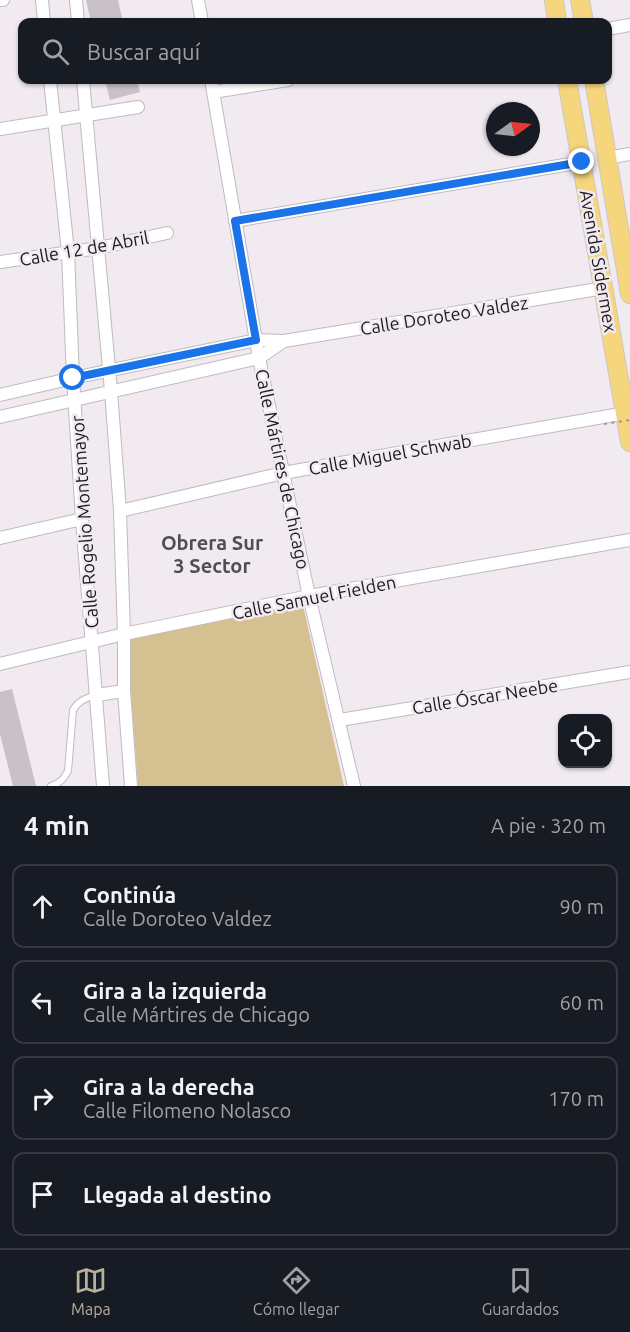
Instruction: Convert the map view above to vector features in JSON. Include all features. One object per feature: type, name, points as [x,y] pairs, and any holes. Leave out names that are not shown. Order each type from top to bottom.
[{"type":"main road","points":[[554,0],[556,18]]},
{"type":"main road","points":[[580,0],[583,18]]},
{"type":"main road","name":"Avenida Sidermex","points":[[568,84],[628,417],[630,442]]},
{"type":"main road","name":"Avenida Sidermex","points":[[595,84],[629,287]]},
{"type":"street","points":[[42,0],[44,18]]},
{"type":"street","points":[[76,0],[78,18]]},
{"type":"street","points":[[198,0],[201,18]]},
{"type":"street","points":[[612,28],[630,26]]},
{"type":"street","name":"Calle Rogelio Montemayor","points":[[50,84],[68,252],[82,519],[103,786]]},
{"type":"street","name":"Calle Rogelio Montemayor","points":[[83,84],[120,511],[124,691],[130,786]]},
{"type":"street","points":[[212,86],[237,84]]},
{"type":"street","name":"Calle Mártires de Chicago","points":[[212,86],[259,358],[309,596],[354,786]]},
{"type":"street","points":[[0,129],[138,107]]},
{"type":"street","points":[[607,159],[630,154]]},
{"type":"street","points":[[235,221],[582,162]]},
{"type":"street","name":"Calle 12 de Abril","points":[[0,262],[99,248],[167,233]]},
{"type":"street","name":"Calle Doroteo Valdez","points":[[0,395],[256,340],[284,341],[604,288]]},
{"type":"street","name":"Calle Doroteo Valdez","points":[[0,417],[259,358],[284,341]]},
{"type":"street","name":"Calle Miguel Schwab","points":[[120,511],[283,473],[628,417]]},
{"type":"street","points":[[0,538],[82,519]]},
{"type":"street","name":"Calle Samuel Fielden","points":[[0,664],[124,634],[309,596],[630,540]]},
{"type":"street","name":"Calle Óscar Neebe","points":[[340,720],[630,672]]},
{"type":"street","points":[[96,695],[124,691]]},
{"type":"lane","points":[[51,786],[64,778],[68,771],[73,710],[77,704],[96,695]]},
{"type":"path","points":[[604,424],[628,417]]},
{"type":"shaded area","points":[[303,605],[344,786],[138,786],[127,639]]},
{"type":"building","points":[[86,0],[118,0],[122,18],[90,18]]},
{"type":"building","points":[[106,84],[138,84],[140,92],[110,100]]},
{"type":"building","points":[[12,689],[36,786],[13,786],[0,734],[0,692]]},
{"type":"district","name":"Obrera Sur 3 Sector","points":[[212,554]]},
{"type":"route","points":[[73,378],[256,340],[235,221],[582,162]]}]
